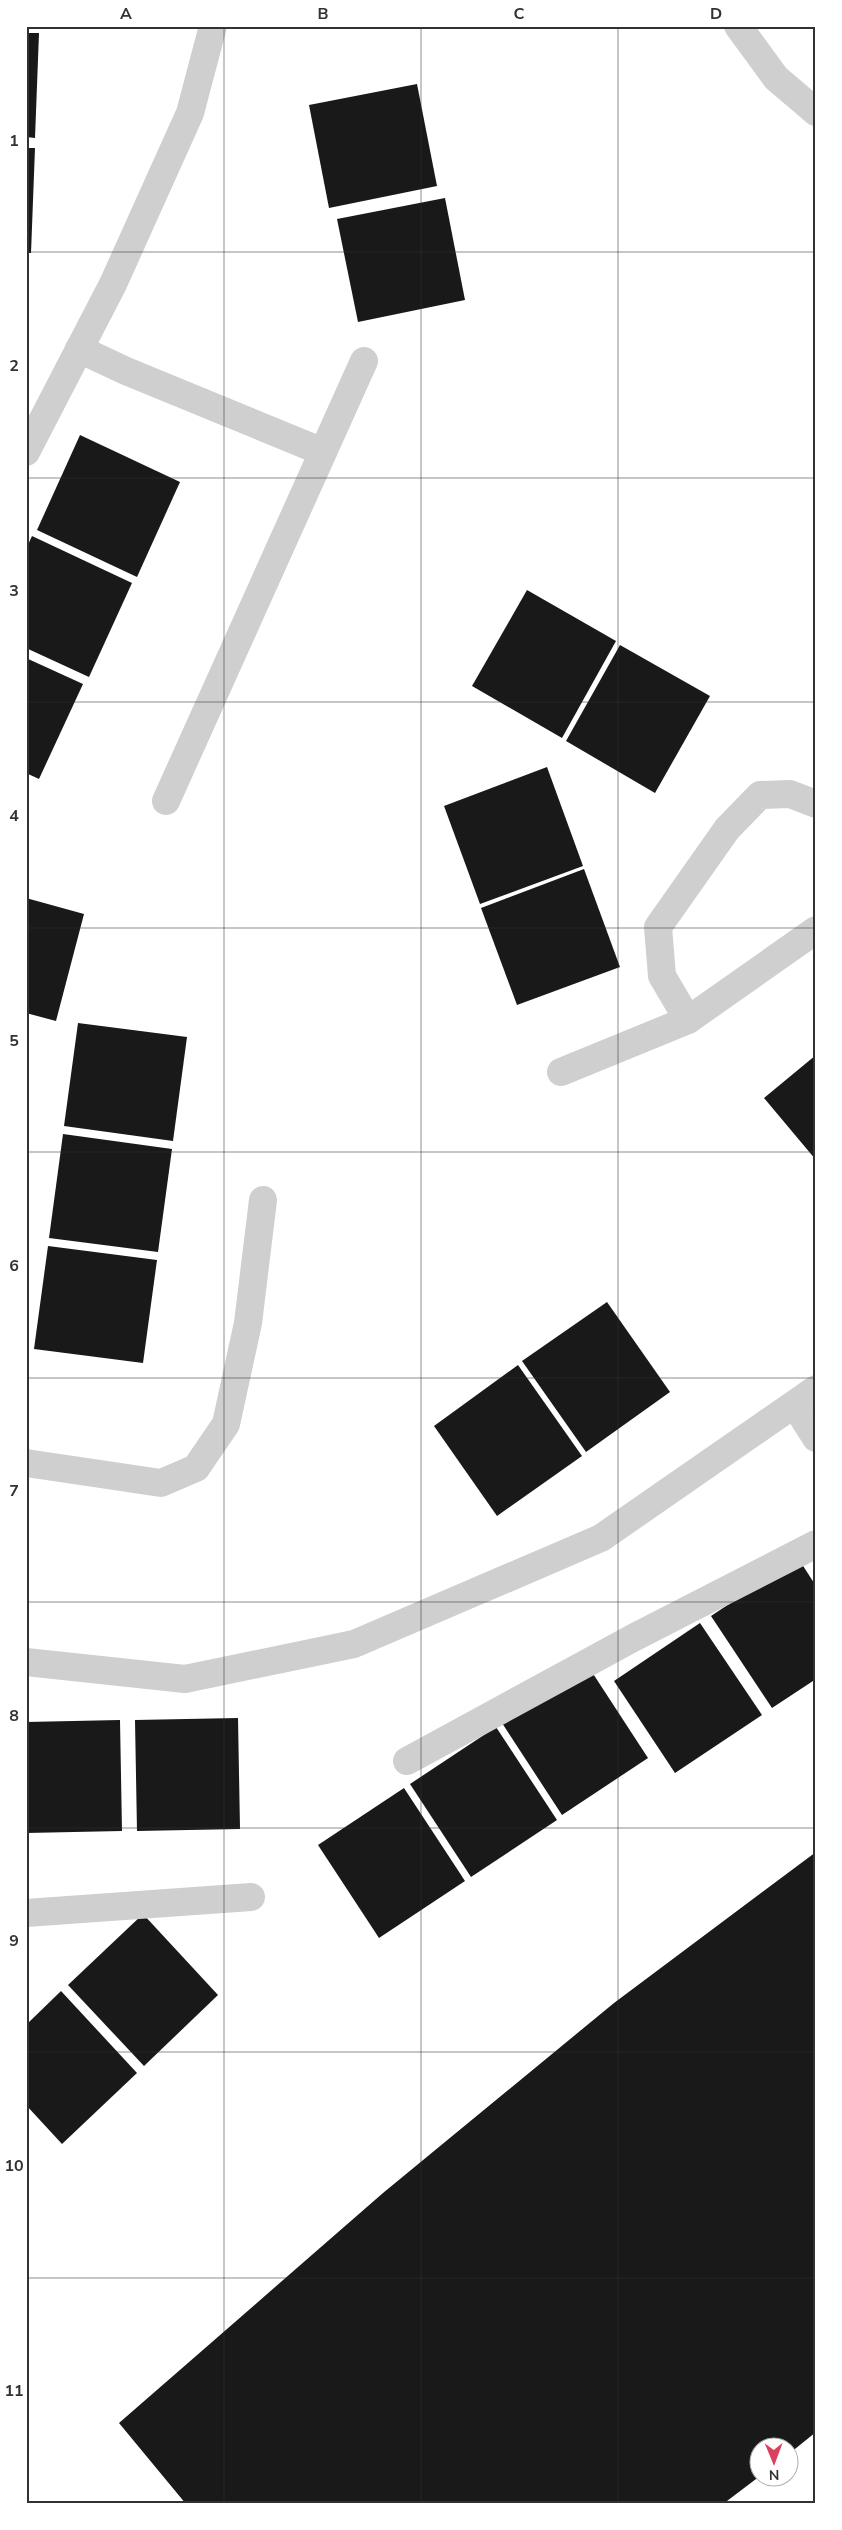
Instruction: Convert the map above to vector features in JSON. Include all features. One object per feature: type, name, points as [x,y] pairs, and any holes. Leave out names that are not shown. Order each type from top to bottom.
[{"type":"street","points":[[26,452],[113,284],[190,113],[213,26]]},
{"type":"street","points":[[738,26],[776,78],[816,112]]},
{"type":"street","points":[[79,349],[126,372],[323,452]]},
{"type":"street","points":[[166,801],[364,361]]},
{"type":"street","points":[[688,1020],[662,976],[658,927],[727,829],[760,795],[790,794],[816,804]]},
{"type":"street","points":[[561,1072],[688,1020],[816,930]]},
{"type":"street","points":[[26,1463],[161,1483],[196,1468],[226,1424],[248,1324],[263,1200]]},
{"type":"street","points":[[26,1662],[185,1679],[354,1644],[601,1538],[806,1397],[816,1438]]},
{"type":"street","points":[[407,1761],[633,1638],[816,1544]]},
{"type":"street","points":[[26,1913],[251,1897]]},
{"type":"building","points":[[26,33],[39,33],[35,138],[26,137]]},
{"type":"building","points":[[417,84],[437,186],[329,208],[309,105]]},
{"type":"building","points":[[26,148],[35,148],[31,253],[26,253]]},
{"type":"building","points":[[445,198],[465,300],[358,322],[337,219]]},
{"type":"building","points":[[80,435],[180,482],[137,577],[37,530]]},
{"type":"building","points":[[32,536],[132,583],[89,677],[26,648],[26,549]]},
{"type":"building","points":[[527,590],[616,641],[562,738],[472,686]]},
{"type":"building","points":[[620,645],[710,696],[655,793],[566,741]]},
{"type":"building","points":[[26,658],[83,684],[39,779],[26,773]]},
{"type":"building","points":[[547,767],[583,866],[480,904],[444,806]]},
{"type":"building","points":[[584,869],[620,967],[517,1005],[481,908]]},
{"type":"building","points":[[26,898],[84,914],[56,1021],[26,1013]]},
{"type":"building","points":[[78,1023],[187,1037],[173,1141],[64,1126]]},
{"type":"building","points":[[816,1055],[816,1160],[764,1098]]},
{"type":"building","points":[[63,1134],[172,1149],[158,1252],[49,1238]]},
{"type":"building","points":[[48,1246],[157,1260],[143,1363],[34,1349]]},
{"type":"building","points":[[607,1302],[670,1392],[586,1452],[522,1361]]},
{"type":"building","points":[[518,1365],[582,1456],[497,1516],[434,1426]]},
{"type":"building","points":[[798,1558],[816,1586],[816,1679],[772,1708],[711,1616]]},
{"type":"building","points":[[700,1623],[762,1715],[675,1773],[614,1681]]},
{"type":"building","points":[[588,1666],[648,1758],[562,1815],[502,1723]]},
{"type":"building","points":[[238,1718],[240,1829],[137,1831],[135,1720]]},
{"type":"building","points":[[120,1720],[122,1831],[26,1833],[26,1722]]},
{"type":"building","points":[[496,1727],[557,1820],[471,1877],[410,1784]]},
{"type":"building","points":[[404,1788],[465,1881],[379,1938],[318,1845]]},
{"type":"building","points":[[816,1852],[816,2432],[800,2445],[800,2438],[750,2438],[750,2484],[723,2504],[186,2504],[119,2423],[383,2193],[614,2003]]},
{"type":"building","points":[[143,1914],[218,1995],[144,2066],[68,1985]]},
{"type":"building","points":[[61,1991],[137,2073],[62,2144],[26,2105],[26,2025]]}]
